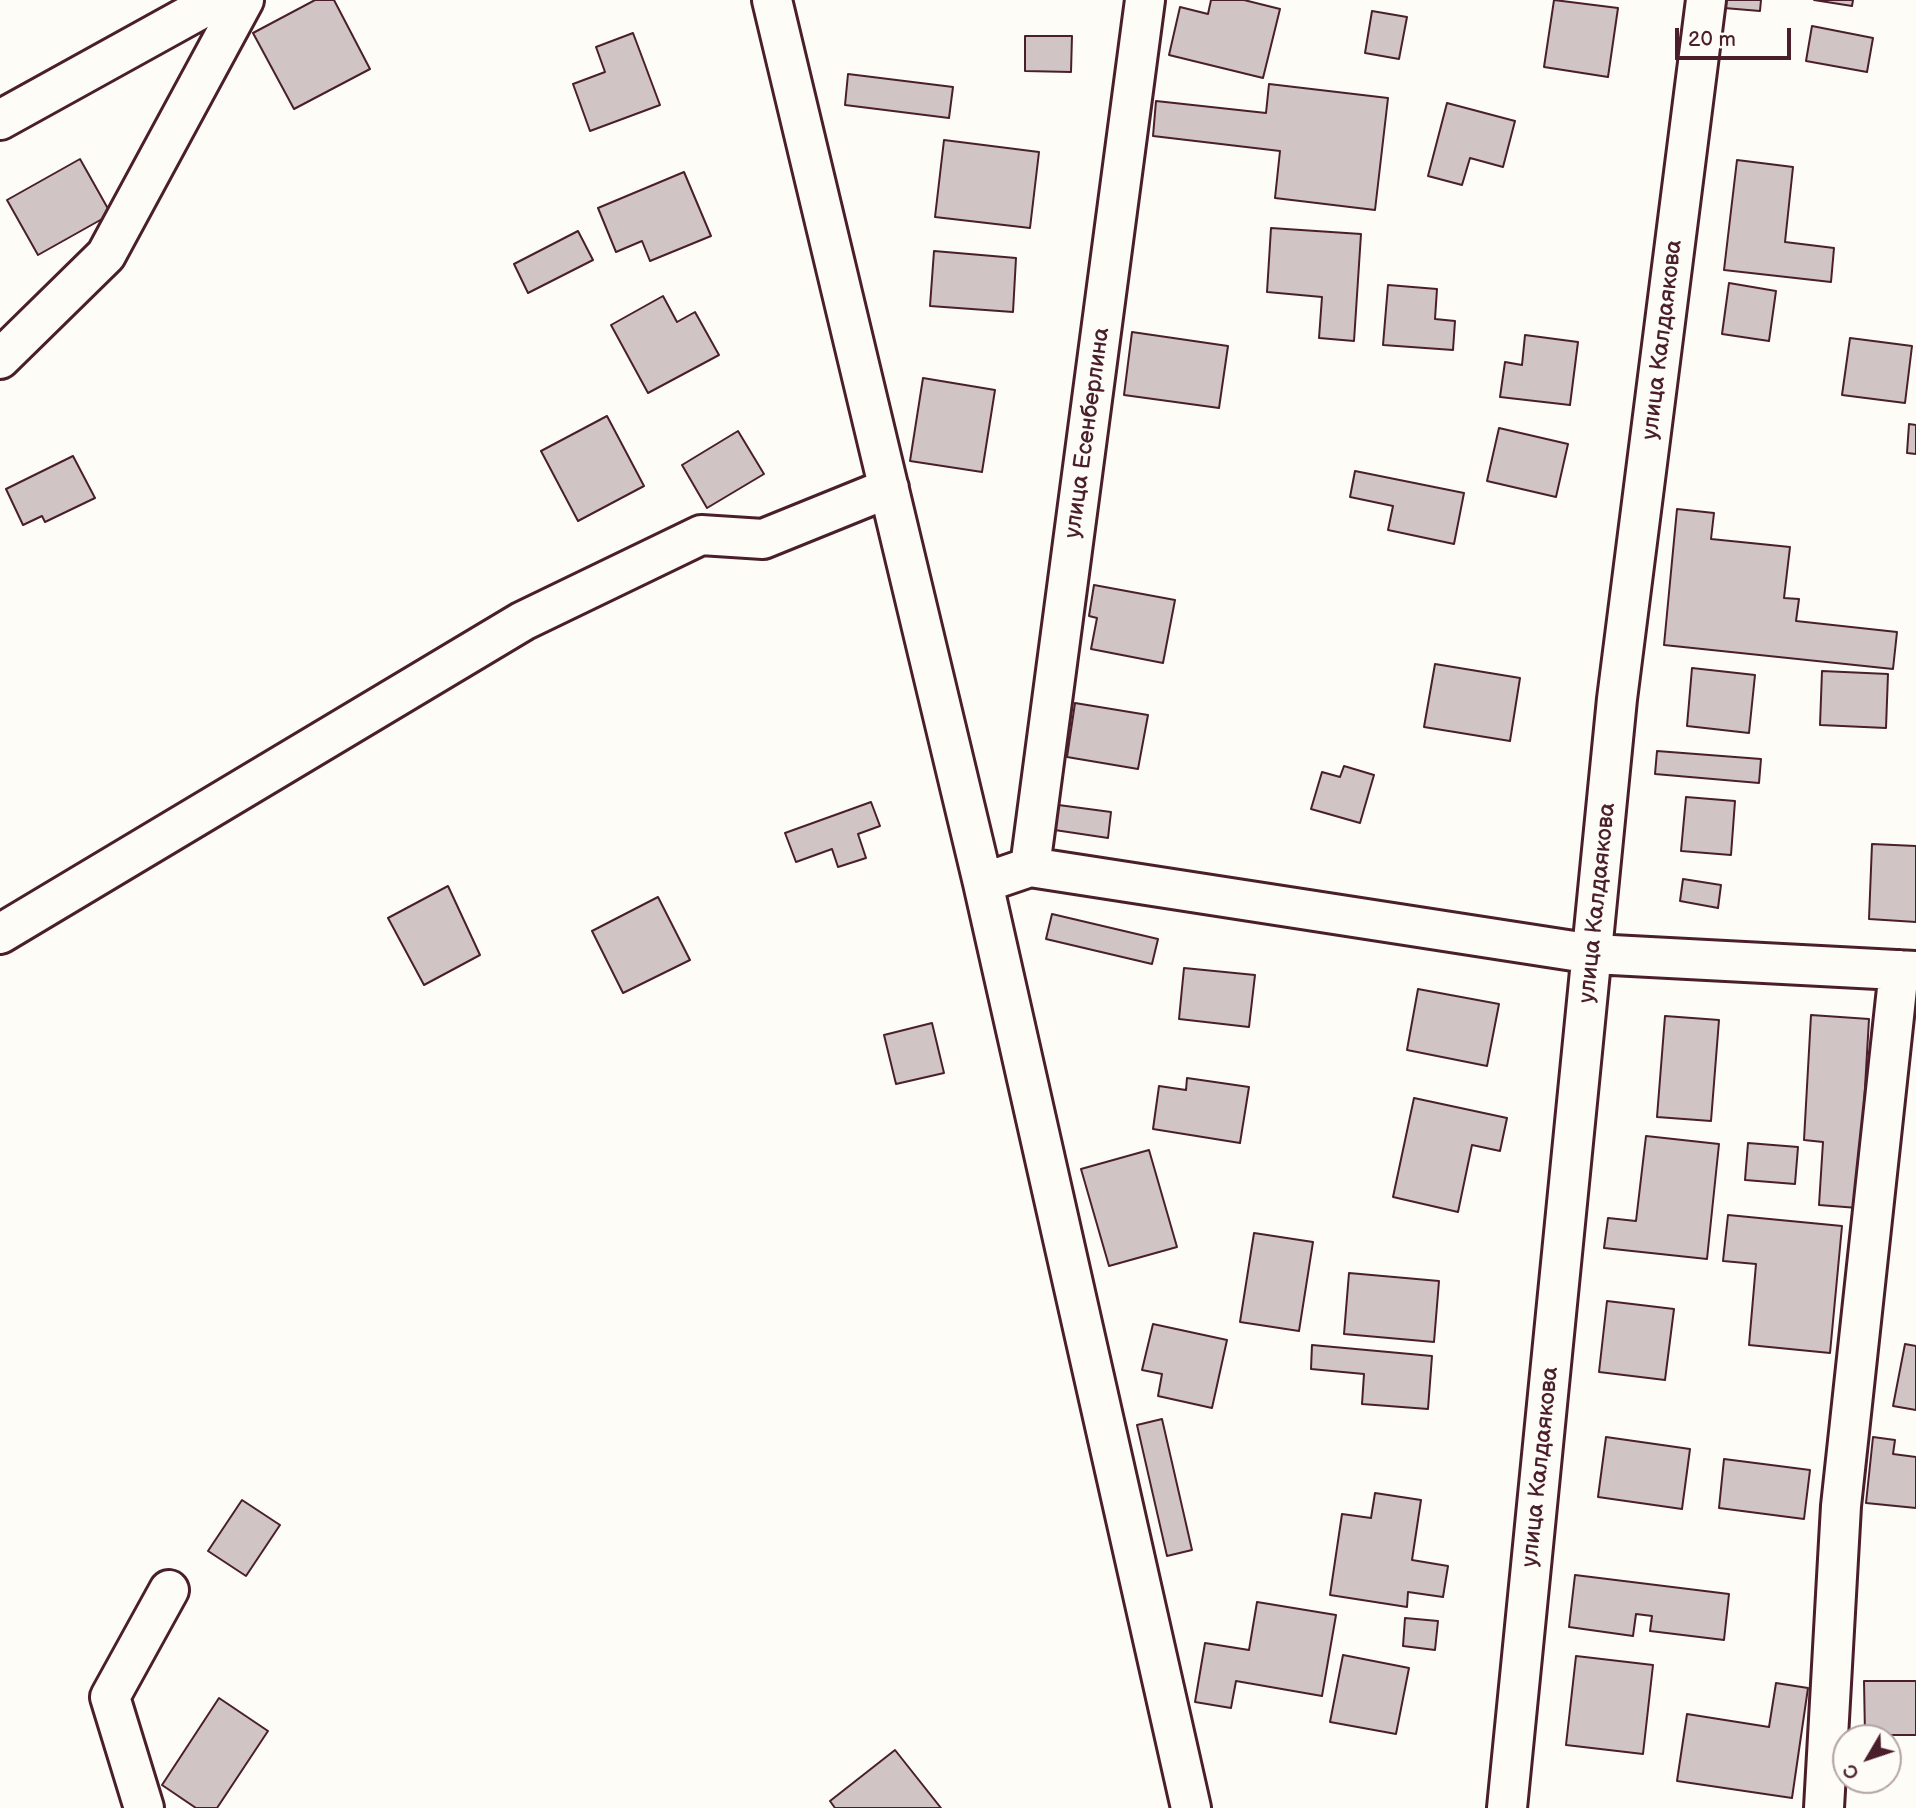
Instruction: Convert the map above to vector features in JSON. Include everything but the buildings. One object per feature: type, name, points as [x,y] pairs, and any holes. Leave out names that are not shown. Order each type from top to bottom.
[{"type":"street","points":[[0,120],[217,0]]},
{"type":"street","points":[[0,359],[106,255],[244,0]]},
{"type":"street","points":[[772,0],[983,883],[1191,1808]]},
{"type":"street","name":"улица Есенберлина","points":[[1030,867],[1145,0]]},
{"type":"street","name":"улица Калдаякова","points":[[1507,1808],[1617,699],[1706,0]]},
{"type":"street","points":[[0,934],[523,621],[701,535],[763,540],[889,488]]},
{"type":"street","points":[[983,883],[1030,867],[1593,954],[1908,970],[1841,1506],[1824,1808]]},
{"type":"street","points":[[144,1808],[110,1697],[169,1590]]}]
